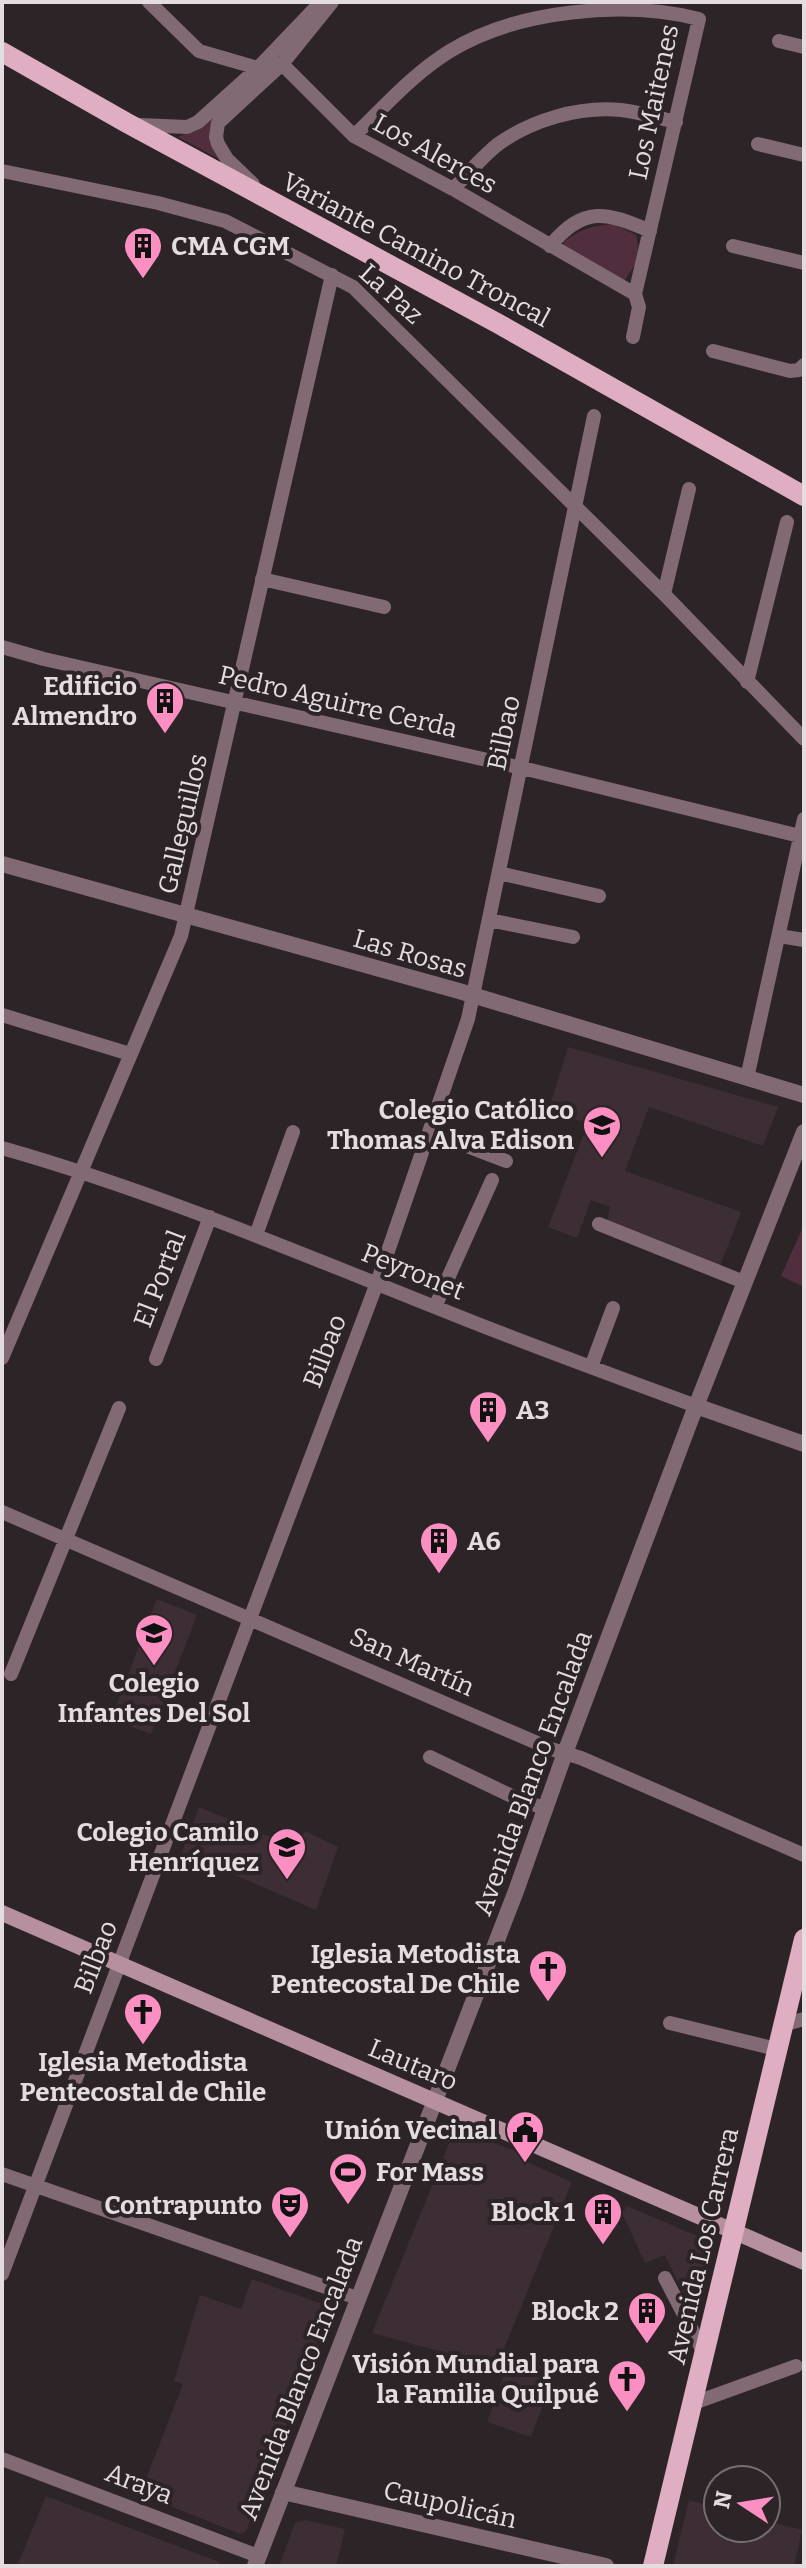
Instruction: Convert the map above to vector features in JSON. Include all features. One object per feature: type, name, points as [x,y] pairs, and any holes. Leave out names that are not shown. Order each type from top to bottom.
[{"type":"main road","name":"Variante Camino Troncal","points":[[2,52],[497,323],[804,496]]},
{"type":"main road","name":"Lautaro","points":[[2,1913],[804,2262]]},
{"type":"main road","name":"Avenida Los Carrera","points":[[653,2566],[804,1939]]},
{"type":"street","points":[[149,2],[199,51],[258,68],[282,64]]},
{"type":"street","points":[[271,201],[235,166],[218,144],[218,112],[315,9],[332,2]]},
{"type":"street","name":"Los Maitenes","points":[[354,136],[427,68],[461,45],[510,22],[545,13],[642,6],[699,19],[635,294],[639,307],[633,337]]},
{"type":"street","points":[[127,123],[155,128],[187,127],[218,112],[282,64],[315,9]]},
{"type":"street","points":[[779,41],[804,47]]},
{"type":"street","name":"Los Alerces","points":[[282,64],[354,136],[635,294]]},
{"type":"street","points":[[453,189],[496,146],[518,132],[558,117],[604,109],[676,122]]},
{"type":"street","points":[[758,144],[804,155]]},
{"type":"street","name":"La Paz","points":[[2,171],[158,203],[225,221],[353,287],[664,594],[804,739]]},
{"type":"street","points":[[550,246],[571,224],[596,216],[609,215],[650,231]]},
{"type":"street","points":[[733,246],[804,263]]},
{"type":"street","name":"Galleguillos","points":[[2,1358],[179,943],[187,917],[332,275]]},
{"type":"street","points":[[713,351],[790,371],[799,370],[804,365]]},
{"type":"street","name":"Bilbao","points":[[2,2274],[377,1283],[468,1019],[594,416]]},
{"type":"street","points":[[664,594],[689,489]]},
{"type":"street","points":[[747,682],[787,522]]},
{"type":"street","points":[[262,579],[384,607]]},
{"type":"street","name":"Pedro Aguirre Cerda","points":[[2,647],[234,704],[522,768],[802,837]]},
{"type":"street","points":[[747,1078],[804,819]]},
{"type":"street","name":"Las Rosas","points":[[2,864],[472,996],[804,1095]]},
{"type":"street","points":[[499,873],[599,896]]},
{"type":"street","points":[[489,920],[573,937]]},
{"type":"street","points":[[779,936],[804,940]]},
{"type":"street","points":[[2,1015],[130,1054]]},
{"type":"street","points":[[256,1235],[293,1132]]},
{"type":"street","points":[[430,1132],[506,1161]]},
{"type":"street","name":"Avenida Blanco Encalada","points":[[256,2561],[546,1809],[696,1406],[804,1132]]},
{"type":"street","name":"Peyronet","points":[[2,1148],[81,1170],[210,1217],[591,1367],[804,1444]]},
{"type":"street","points":[[435,1307],[492,1180]]},
{"type":"street","name":"El Portal","points":[[156,1359],[210,1217]]},
{"type":"street","points":[[599,1224],[744,1282]]},
{"type":"street","points":[[591,1367],[613,1308]]},
{"type":"street","points":[[11,1674],[119,1408]]},
{"type":"street","name":"San Martín","points":[[2,1512],[804,1855]]},
{"type":"street","points":[[430,1757],[546,1809]]},
{"type":"street","points":[[782,2025],[804,2019]]},
{"type":"street","points":[[670,2023],[776,2049]]},
{"type":"street","points":[[2,2174],[357,2298]]},
{"type":"street","points":[[665,2278],[705,2355]]},
{"type":"street","points":[[694,2403],[796,2366]]},
{"type":"street","name":"Araya","points":[[2,2459],[256,2561]]},
{"type":"street","name":"Caupolicán","points":[[283,2492],[606,2566]]},
{"type":"shaded area","points":[[215,115],[212,131],[221,160],[178,137],[198,129]]},
{"type":"shaded area","points":[[614,224],[636,235],[638,243],[636,261],[623,283],[564,248],[564,242],[582,231]]},
{"type":"shaded area","name":"Colegio Católico Thomas Alva Edison","points":[[568,1047],[778,1107],[763,1146],[649,1107],[625,1171],[741,1212],[720,1266],[607,1221],[610,1207],[591,1200],[577,1238],[548,1227],[588,1123],[548,1112]]},
{"type":"shaded area","points":[[804,1225],[804,1287],[781,1276]]},
{"type":"shaded area","name":"Colegio Infantes Del Sol","points":[[157,1599],[197,1615],[151,1734],[111,1719]]},
{"type":"shaded area","name":"Colegio Camilo Henríquez","points":[[199,1807],[296,1848],[305,1831],[338,1847],[316,1910],[182,1852]]},
{"type":"shaded area","points":[[455,2129],[529,2156],[527,2162],[572,2182],[501,2356],[556,2370],[531,2437],[487,2422],[506,2369],[372,2333]]},
{"type":"shaded area","points":[[627,2206],[709,2241],[697,2301],[686,2299],[665,2255],[645,2263],[622,2213]]},
{"type":"shaded area","points":[[252,2279],[325,2305],[328,2314],[246,2531],[240,2534],[140,2494],[183,2384],[174,2381],[200,2295],[241,2309]]},
{"type":"shaded area","points":[[46,2496],[219,2562],[221,2566],[17,2566]]},
{"type":"shaded area","points":[[689,2500],[702,2504],[702,2544],[782,2544],[782,2525],[802,2530],[794,2566],[676,2566],[674,2562]]},
{"type":"shaded area","points":[[305,2520],[345,2529],[336,2566],[279,2566],[295,2523]]},
{"type":"place","name":"CMA CGM","points":[[143,280]]},
{"type":"place","name":"Edificio Almendro","points":[[165,735]]},
{"type":"place","name":"Colegio Católico Thomas Alva Edison","points":[[602,1159]]},
{"type":"place","name":"A3","points":[[488,1444]]},
{"type":"place","name":"A6","points":[[439,1575]]},
{"type":"place","name":"Colegio Infantes Del Sol","points":[[154,1667]]},
{"type":"place","name":"Colegio Camilo Henríquez","points":[[287,1881]]},
{"type":"place","name":"Iglesia Metodista Pentecostal De Chile","points":[[548,2003]]},
{"type":"place","name":"Iglesia Metodista Pentecostal de Chile","points":[[143,2046]]},
{"type":"place","name":"Unión Vecinal","points":[[525,2164]]},
{"type":"place","name":"For Mass","points":[[348,2206]]},
{"type":"place","name":"Contrapunto","points":[[290,2239]]},
{"type":"place","name":"Block 1","points":[[603,2246]]},
{"type":"place","name":"Block 2","points":[[647,2345]]},
{"type":"place","name":"Visión Mundial para la Familia Quilpué","points":[[627,2413]]}]
